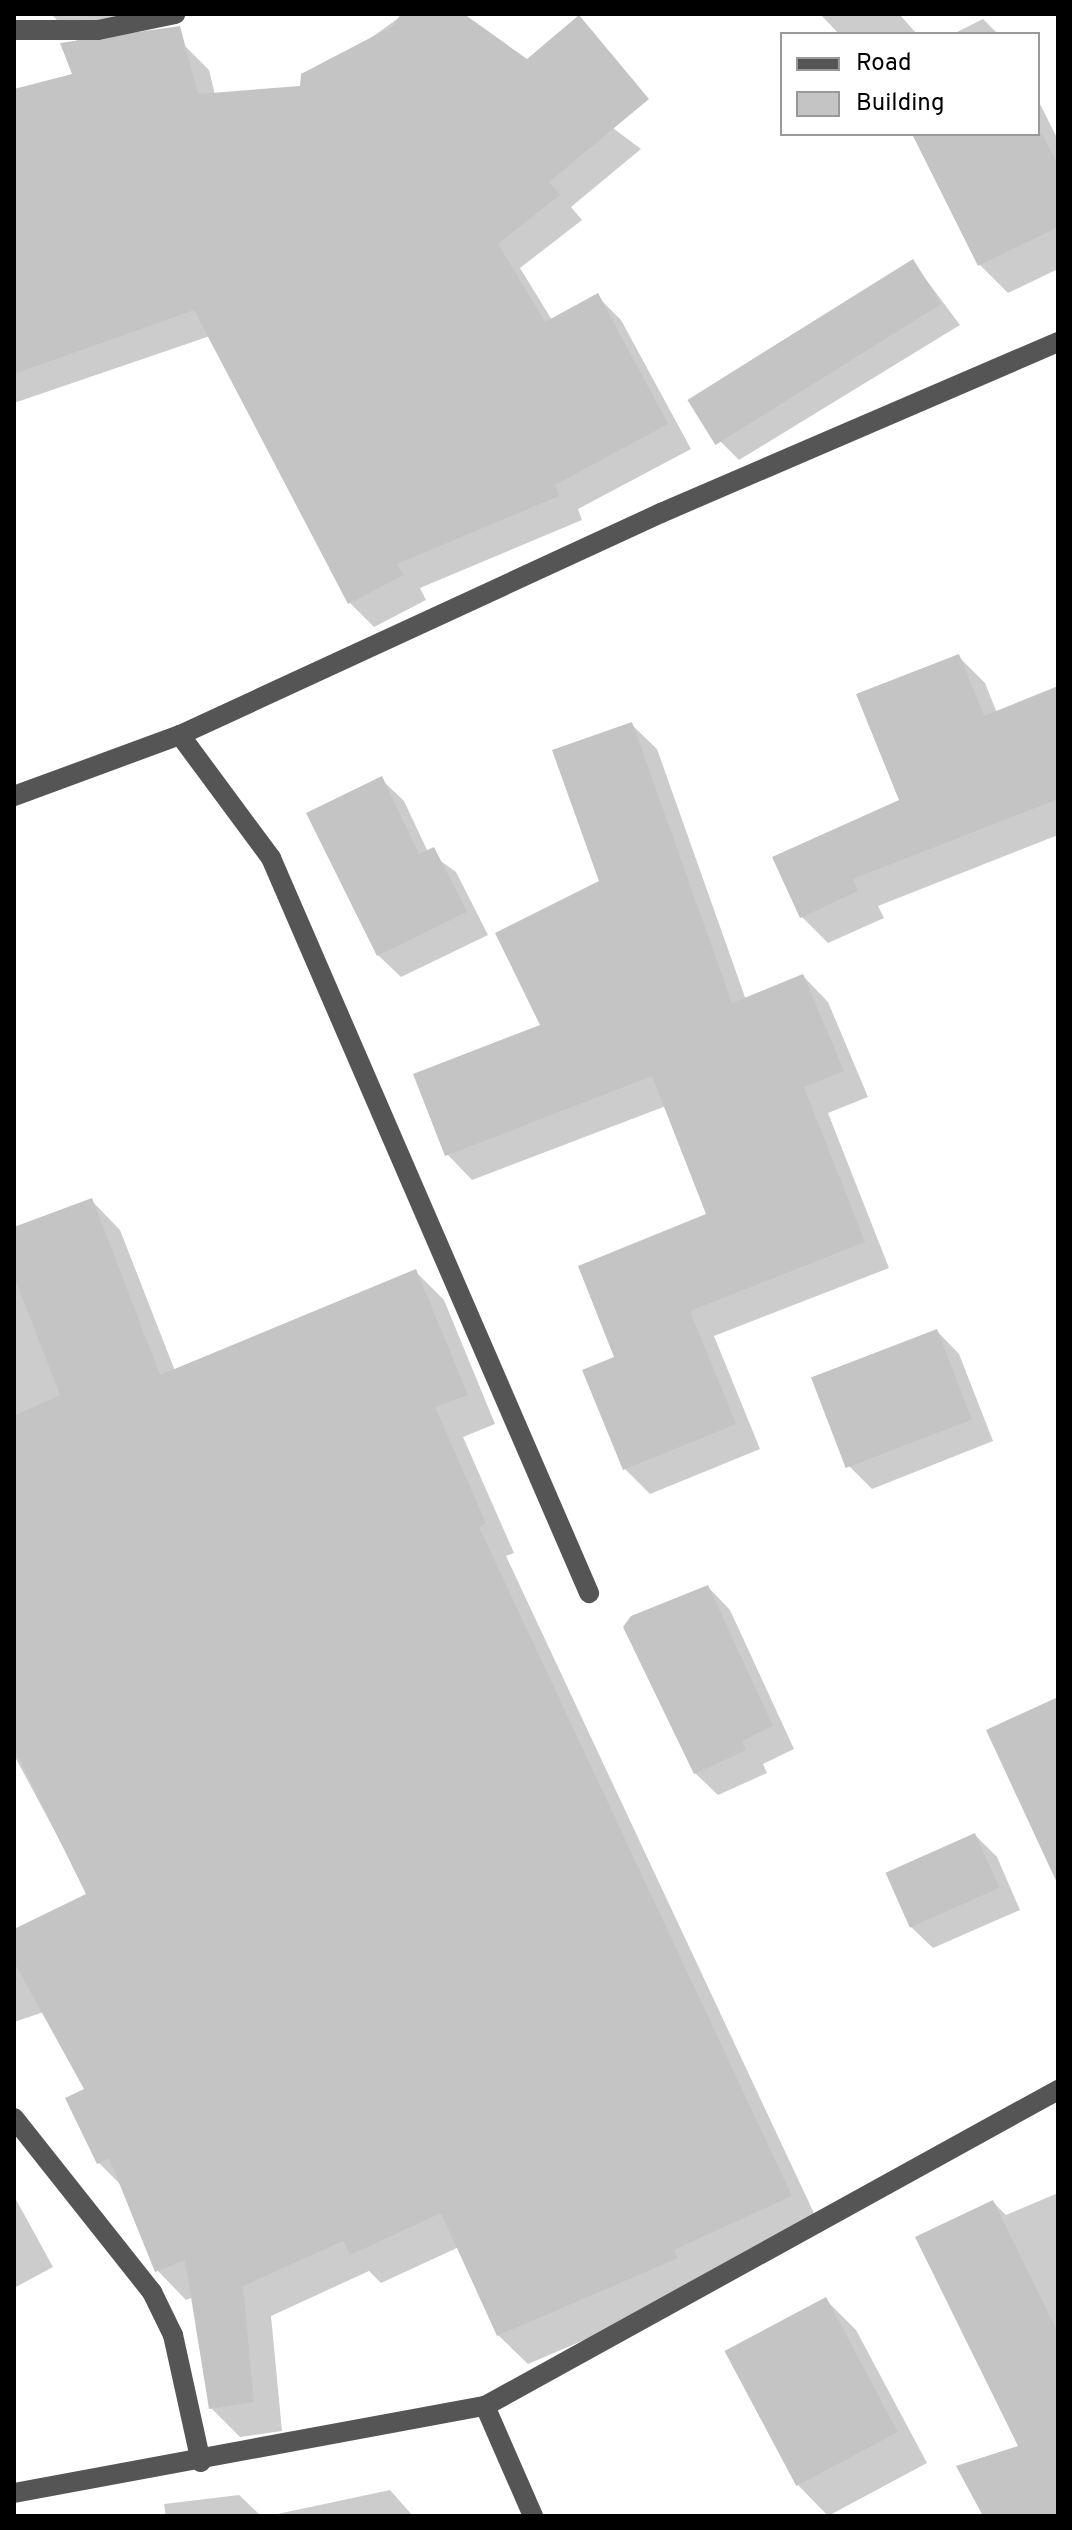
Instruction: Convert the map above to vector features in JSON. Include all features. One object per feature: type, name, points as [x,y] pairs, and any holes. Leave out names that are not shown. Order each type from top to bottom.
[{"type":"street","points":[[14,30],[98,30],[175,14]]},
{"type":"street","points":[[14,796],[180,735],[661,513],[1058,342]]},
{"type":"street","points":[[180,735],[271,858],[589,1593]]},
{"type":"street","points":[[14,2493],[201,2462],[485,2406],[1058,2090]]},
{"type":"street","points":[[14,2118],[152,2292],[173,2335],[201,2462]]},
{"type":"street","points":[[485,2406],[533,2516]]},
{"type":"building","points":[[49,14],[111,14],[97,17]]},
{"type":"building","points":[[401,14],[464,14],[527,59],[579,15],[649,99],[549,182],[560,195],[498,244],[545,322],[598,293],[668,424],[555,485],[559,496],[397,564],[404,575],[348,604],[194,310],[14,374],[14,89],[72,74],[60,43],[180,26],[198,94],[300,86],[301,74],[393,26]]},
{"type":"building","points":[[1042,134],[1058,165],[1058,227],[978,266],[913,136]]},
{"type":"building","points":[[913,259],[941,304],[716,445],[687,400]]},
{"type":"building","points":[[959,654],[984,716],[1058,686],[1058,799],[853,879],[858,891],[800,918],[772,857],[899,800],[856,694]]},
{"type":"building","points":[[632,722],[732,1003],[803,974],[844,1071],[804,1087],[865,1242],[690,1311],[736,1424],[623,1470],[582,1370],[614,1357],[578,1266],[706,1214],[652,1076],[445,1156],[413,1074],[540,1025],[495,933],[599,881],[552,750]]},
{"type":"building","points":[[382,776],[419,854],[434,847],[467,912],[377,956],[306,813]]},
{"type":"building","points":[[92,1198],[160,1375],[416,1269],[468,1395],[435,1407],[486,1523],[479,1527],[792,2196],[674,2250],[678,2258],[497,2336],[441,2213],[350,2255],[343,2241],[243,2286],[254,2402],[209,2409],[185,2260],[155,2272],[109,2158],[97,2164],[65,2098],[84,2089],[14,1962],[14,1929],[86,1894],[14,1748],[14,1416],[60,1395],[14,1276],[14,1227]]},
{"type":"building","points":[[937,1329],[972,1420],[846,1468],[811,1377]]},
{"type":"building","points":[[708,1585],[773,1726],[742,1741],[746,1750],[694,1774],[623,1627],[631,1616]]},
{"type":"building","points":[[1058,1697],[1058,1885],[986,1730]]},
{"type":"building","points":[[975,1833],[999,1888],[910,1928],[885,1873]]},
{"type":"building","points":[[993,2200],[1058,2333],[1058,2516],[983,2516],[956,2466],[1018,2446],[915,2237]]},
{"type":"building","points":[[826,2297],[898,2432],[796,2486],[724,2351]]}]
